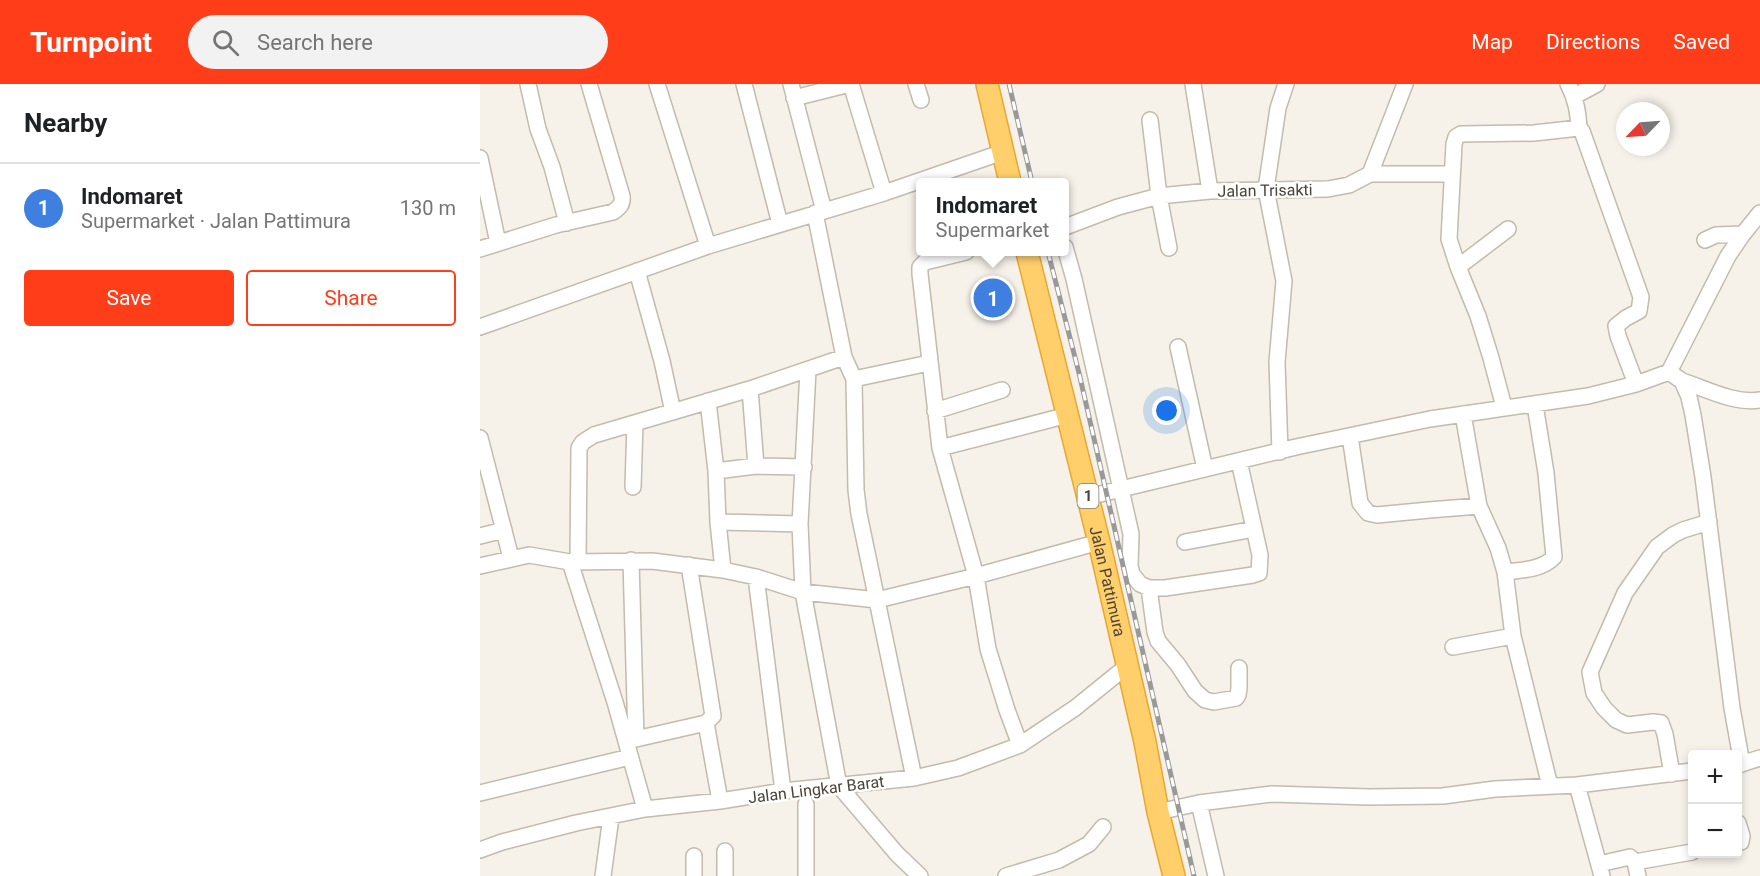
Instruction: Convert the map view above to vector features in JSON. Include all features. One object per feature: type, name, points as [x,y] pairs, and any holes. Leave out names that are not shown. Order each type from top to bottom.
[{"type":"highway","points":[[987,84],[1009,178]]},
{"type":"highway","name":"Jalan Pattimura","points":[[1028,256],[1099,542],[1173,876]]},
{"type":"street","points":[[528,84],[538,129],[552,167],[561,224]]},
{"type":"street","points":[[480,249],[561,224],[613,212],[620,207],[622,202],[589,84]]},
{"type":"street","points":[[657,84],[708,246]]},
{"type":"street","points":[[744,84],[780,224]]},
{"type":"street","points":[[884,193],[850,84],[792,91],[819,212],[844,357],[854,379],[856,490],[859,514],[914,778]]},
{"type":"street","points":[[916,84],[921,100]]},
{"type":"street","points":[[1193,84],[1210,191]]},
{"type":"street","points":[[1280,452],[1277,362],[1284,281],[1266,189],[1278,108],[1286,84]]},
{"type":"street","points":[[1405,84],[1377,174],[1452,174]]},
{"type":"street","points":[[1596,84],[1571,90],[1582,131],[1641,297],[1639,311],[1616,326],[1636,384]]},
{"type":"street","points":[[1150,120],[1159,196],[1169,248]]},
{"type":"street","points":[[1504,407],[1478,315],[1449,239],[1454,144],[1456,137],[1461,134],[1582,131]]},
{"type":"street","points":[[928,178],[1003,152]]},
{"type":"street","points":[[480,158],[498,243]]},
{"type":"street","name":"Jalan Trisakti","points":[[1069,225],[1118,207],[1159,196],[1210,191],[1328,189],[1349,185],[1377,174]]},
{"type":"street","points":[[480,327],[708,246],[916,182]]},
{"type":"street","points":[[1088,496],[1350,436],[1504,407],[1535,405],[1588,396],[1636,384],[1669,372],[1728,256],[1760,213]]},
{"type":"street","points":[[1456,261],[1508,229]]},
{"type":"street","points":[[1705,240],[1716,234],[1743,234]]},
{"type":"street","points":[[950,256],[925,262],[920,267],[940,448],[976,576],[987,649],[1006,710],[1020,745]]},
{"type":"street","points":[[1068,256],[1131,534],[1132,574],[1140,584],[1149,588],[1165,588],[1258,573],[1260,555],[1239,461]]},
{"type":"street","points":[[637,271],[662,361],[673,412]]},
{"type":"street","points":[[1178,347],[1204,469]]},
{"type":"street","points":[[631,740],[615,702],[574,562],[579,448],[583,442],[594,435],[750,389],[844,357]]},
{"type":"street","points":[[854,379],[929,363]]},
{"type":"street","points":[[808,370],[800,524],[803,592],[839,786],[897,854],[920,876]]},
{"type":"street","points":[[1669,372],[1682,381],[1735,399],[1748,402],[1760,400]]},
{"type":"street","points":[[1682,381],[1689,397],[1704,477],[1738,750]]},
{"type":"street","points":[[750,389],[756,466]]},
{"type":"street","points":[[935,411],[1002,390]]},
{"type":"street","points":[[708,401],[723,570]]},
{"type":"street","points":[[1505,573],[1540,567],[1554,557],[1546,473],[1535,405]]},
{"type":"street","points":[[1463,414],[1479,506],[1498,548],[1505,573],[1513,636],[1550,786]]},
{"type":"street","points":[[940,448],[1068,416]]},
{"type":"street","points":[[633,488],[635,423]]},
{"type":"street","points":[[1350,436],[1360,502],[1368,513],[1377,515],[1479,506]]},
{"type":"street","points":[[480,438],[511,558]]},
{"type":"street","points":[[716,471],[756,466],[804,467]]},
{"type":"street","points":[[718,522],[800,524]]},
{"type":"street","points":[[1672,774],[1661,723],[1626,725],[1616,720],[1594,693],[1590,672],[1625,593],[1657,547],[1672,535],[1709,522]]},
{"type":"street","points":[[1185,542],[1254,529]]},
{"type":"street","points":[[480,536],[504,530]]},
{"type":"street","points":[[480,566],[529,555],[574,562],[631,560],[723,570],[756,577],[803,592],[877,600],[976,576],[1099,542]]},
{"type":"street","points":[[631,560],[630,757],[645,809]]},
{"type":"street","points":[[631,740],[706,723],[713,716],[689,565]]},
{"type":"street","points":[[756,577],[783,791]]},
{"type":"street","points":[[1149,588],[1158,641],[1178,665],[1195,692],[1205,700],[1214,702],[1236,698],[1239,688],[1239,668]]},
{"type":"street","points":[[1453,647],[1513,636]]},
{"type":"street","name":"Jalan Lingkar Barat","points":[[480,850],[576,823],[610,827],[645,809],[783,791],[914,778],[958,768],[1020,745],[1075,708],[1127,666]]},
{"type":"street","points":[[706,723],[720,801]]},
{"type":"street","points":[[480,793],[630,757]]},
{"type":"street","points":[[1742,763],[1760,758]]},
{"type":"street","points":[[1158,812],[1199,803],[1272,794],[1369,797],[1435,795],[1577,785],[1688,772]]},
{"type":"street","points":[[1577,785],[1600,870],[1630,857],[1637,869],[1688,853]]},
{"type":"street","points":[[1199,803],[1216,876]]},
{"type":"street","points":[[806,804],[806,876]]},
{"type":"street","points":[[603,876],[610,827]]},
{"type":"street","points":[[1006,876],[1059,860],[1089,844],[1103,827]]},
{"type":"street","points":[[725,851],[725,876]]},
{"type":"street","points":[[694,856],[694,876]]},
{"type":"railway","points":[[1009,84],[1031,178]]},
{"type":"railway","points":[[1049,256],[1079,373],[1194,876]]},
{"type":"place","name":"Indomaret","points":[[993,298]]}]
